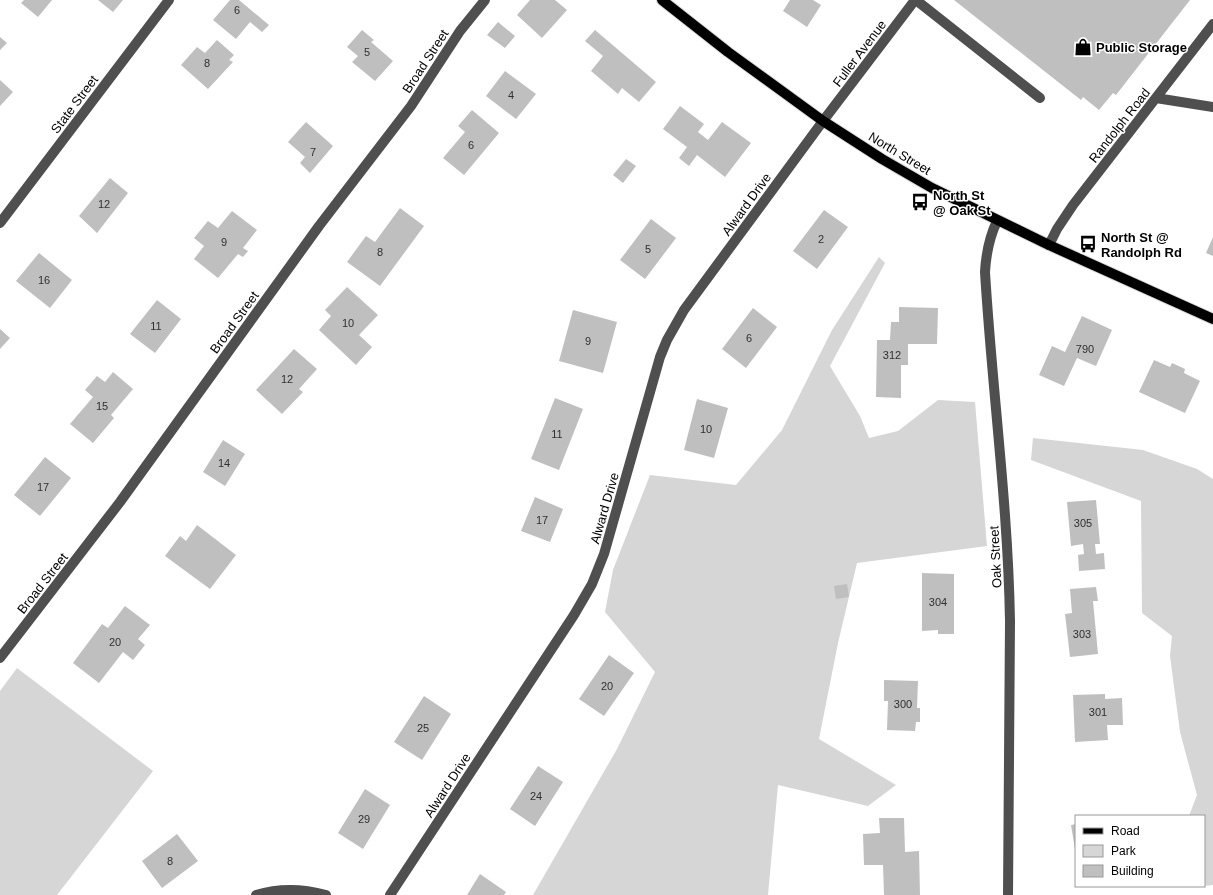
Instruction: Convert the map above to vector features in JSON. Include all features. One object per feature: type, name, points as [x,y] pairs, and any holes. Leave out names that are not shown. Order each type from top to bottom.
[{"type":"main road","name":"North Street","points":[[662,0],[728,52],[823,121],[882,159],[932,188],[1049,246],[1213,319]]},
{"type":"street","name":"State Street","points":[[0,223],[169,0]]},
{"type":"street","name":"Broad Street","points":[[0,658],[120,502],[323,220],[411,106],[460,31],[485,0]]},
{"type":"street","name":"Fuller Avenue","points":[[823,121],[915,0]]},
{"type":"street","points":[[915,0],[1040,98]]},
{"type":"street","name":"Randolph Road","points":[[1049,246],[1057,229],[1073,205],[1213,24]]},
{"type":"street","points":[[1156,98],[1213,107]]},
{"type":"street","name":"Alward Drive","points":[[390,895],[574,615],[592,584],[604,554],[660,357],[675,326],[684,310],[823,121]]},
{"type":"street","name":"Oak Street","points":[[997,221],[988,244],[985,272],[1010,579],[1008,895]]},
{"type":"street","points":[[256,895],[301,890],[326,895]]},
{"type":"green space","points":[[879,257],[885,263],[830,366],[860,416],[869,438],[898,431],[938,400],[975,402],[987,546],[857,563],[838,643],[819,739],[896,785],[868,806],[778,785],[768,895],[533,895],[617,749],[655,672],[605,612],[613,570],[650,475],[736,485],[782,430],[832,330]]},
{"type":"green space","points":[[1033,438],[1143,450],[1197,469],[1213,479],[1213,885],[1205,886],[1205,815],[1189,815],[1197,795],[1180,732],[1170,656],[1172,636],[1142,613],[1141,501],[1031,460]]},
{"type":"green space","points":[[17,668],[153,771],[57,895],[0,895],[0,691]]},
{"type":"building","points":[[24,0],[52,0],[38,17],[21,3]]},
{"type":"building","points":[[98,0],[123,0],[113,12]]},
{"type":"building","points":[[230,0],[239,0],[269,25],[262,32],[250,22],[236,39],[213,20]]},
{"type":"building","points":[[530,0],[555,0],[567,10],[542,38],[517,15]]},
{"type":"building","points":[[790,0],[813,0],[821,5],[807,27],[783,11]]},
{"type":"building","name":"Public Storage","points":[[954,0],[1190,0],[1116,95],[1113,93],[1099,110],[1083,97],[1081,100]]},
{"type":"building","points":[[498,22],[515,36],[505,48],[487,35]]},
{"type":"building","points":[[362,30],[374,40],[371,42],[393,61],[375,81],[352,62],[358,56],[347,47]]},
{"type":"building","points":[[595,30],[656,82],[639,102],[622,88],[618,94],[591,71],[603,56],[585,41]]},
{"type":"building","points":[[0,37],[7,43],[0,50]]},
{"type":"building","points":[[217,40],[234,55],[229,60],[233,62],[208,89],[181,65],[197,47],[205,53]]},
{"type":"building","points":[[505,71],[536,94],[516,119],[486,96]]},
{"type":"building","points":[[0,80],[13,92],[0,106]]},
{"type":"building","points":[[680,106],[704,124],[698,132],[708,140],[722,122],[751,143],[725,177],[697,155],[689,166],[679,158],[687,147],[663,129]]},
{"type":"building","points":[[472,110],[499,133],[464,175],[443,158],[465,132],[458,126]]},
{"type":"building","points":[[306,122],[333,146],[310,173],[300,163],[305,157],[288,142]]},
{"type":"building","points":[[626,159],[636,166],[623,183],[613,175]]},
{"type":"building","points":[[110,178],[128,193],[97,233],[79,216]]},
{"type":"building","points":[[400,208],[424,226],[380,286],[347,262],[366,236],[375,242]]},
{"type":"building","points":[[824,210],[848,227],[817,269],[793,251]]},
{"type":"building","points":[[232,211],[257,230],[243,248],[248,251],[243,257],[238,254],[218,278],[194,259],[204,246],[194,238],[208,221],[218,228]]},
{"type":"building","points":[[651,219],[676,238],[645,279],[620,260]]},
{"type":"building","points":[[1213,237],[1213,256],[1206,253]]},
{"type":"building","points":[[39,253],[72,280],[50,308],[16,281]]},
{"type":"building","points":[[347,287],[378,315],[359,335],[372,347],[356,365],[319,330],[331,316],[325,310]]},
{"type":"building","points":[[157,300],[181,319],[155,353],[130,334]]},
{"type":"building","points":[[899,307],[938,308],[937,344],[908,344],[908,365],[901,365],[901,398],[876,397],[877,340],[890,340],[891,322],[899,322]]},
{"type":"building","points":[[753,308],[777,327],[746,368],[722,349]]},
{"type":"building","points":[[573,310],[617,322],[603,373],[559,361]]},
{"type":"building","points":[[1082,316],[1112,330],[1096,366],[1077,358],[1064,386],[1039,375],[1052,346],[1065,352]]},
{"type":"building","points":[[0,329],[10,338],[0,349]]},
{"type":"building","points":[[294,349],[317,369],[299,389],[303,392],[282,414],[256,390]]},
{"type":"building","points":[[1154,360],[1170,367],[1172,363],[1185,369],[1184,373],[1200,381],[1185,413],[1139,392]]},
{"type":"building","points":[[113,372],[133,389],[111,415],[114,418],[93,443],[70,424],[93,397],[85,390],[97,376],[105,382]]},
{"type":"building","points":[[555,398],[583,409],[559,470],[531,459]]},
{"type":"building","points":[[697,399],[728,408],[714,458],[684,450]]},
{"type":"building","points":[[223,440],[245,454],[225,486],[203,472]]},
{"type":"building","points":[[45,457],[71,478],[40,516],[14,495]]},
{"type":"building","points":[[535,497],[563,509],[550,542],[521,531]]},
{"type":"building","points":[[1096,500],[1100,544],[1095,544],[1096,554],[1104,553],[1105,569],[1079,571],[1078,555],[1084,554],[1083,544],[1071,546],[1067,502]]},
{"type":"building","points":[[197,525],[236,555],[210,589],[165,556],[180,536],[186,541]]},
{"type":"building","points":[[922,573],[954,574],[954,634],[938,634],[938,630],[922,631]]},
{"type":"building","points":[[847,584],[849,597],[836,599],[834,586]]},
{"type":"building","points":[[1096,587],[1098,601],[1093,601],[1098,654],[1070,657],[1065,614],[1072,613],[1070,589]]},
{"type":"building","points":[[125,606],[150,625],[138,639],[145,645],[133,660],[123,652],[99,683],[73,663],[102,624],[108,628]]},
{"type":"building","points":[[609,655],[634,673],[604,716],[579,699]]},
{"type":"building","points":[[884,680],[918,681],[917,708],[920,708],[920,722],[916,722],[915,731],[887,730],[888,701],[884,701]]},
{"type":"building","points":[[1105,694],[1105,699],[1122,698],[1123,725],[1107,725],[1108,740],[1075,742],[1073,695]]},
{"type":"building","points":[[424,696],[451,714],[422,760],[394,742]]},
{"type":"building","points":[[538,766],[563,782],[535,826],[510,809]]},
{"type":"building","points":[[365,789],[390,805],[363,849],[338,833]]},
{"type":"building","points":[[879,818],[904,818],[905,852],[919,851],[920,895],[884,895],[883,865],[864,865],[863,834],[880,833]]},
{"type":"building","points":[[1075,824],[1075,849],[1071,825]]},
{"type":"building","points":[[177,834],[198,861],[162,888],[142,861]]},
{"type":"building","points":[[480,874],[506,892],[504,895],[467,895]]},
{"type":"place","name":"Public Storage","points":[[1083,47]]},
{"type":"place","name":"North St @ Oak St","points":[[920,202]]},
{"type":"place","name":"North St @ Randolph Rd","points":[[1088,244]]}]
